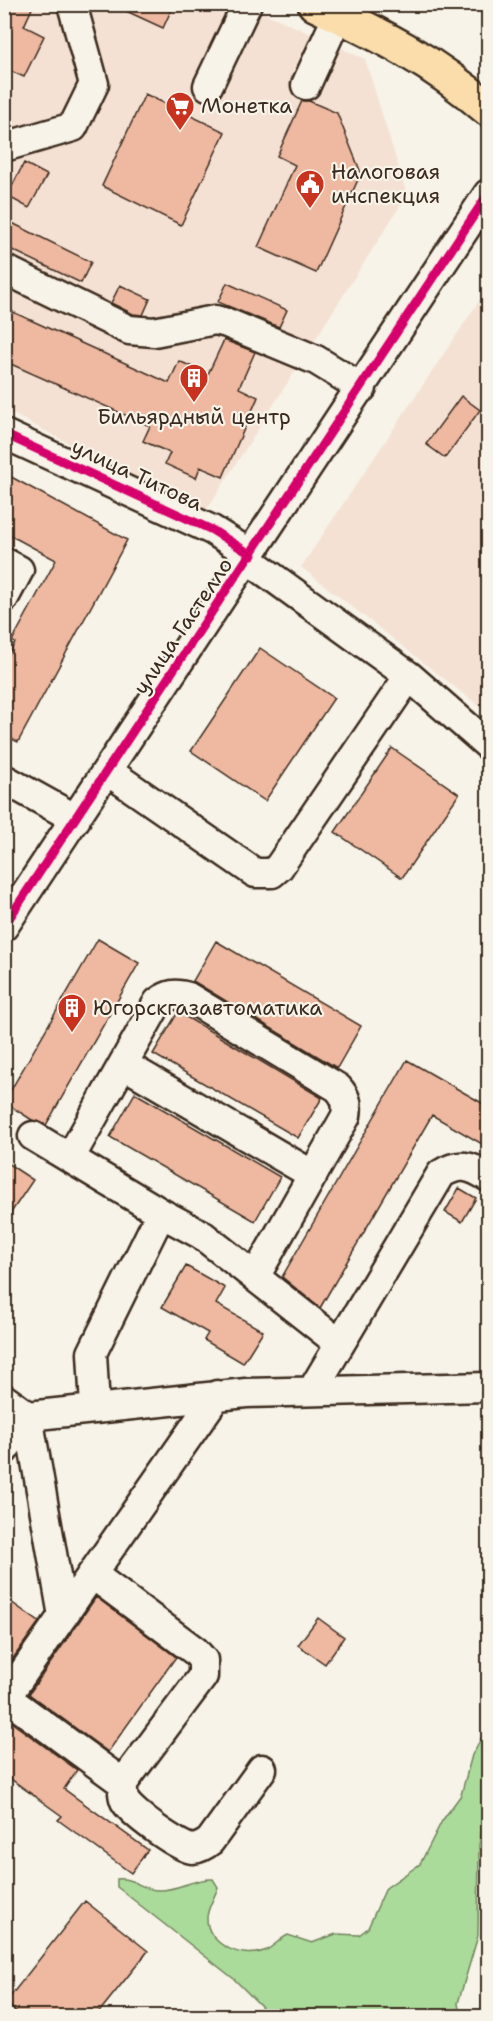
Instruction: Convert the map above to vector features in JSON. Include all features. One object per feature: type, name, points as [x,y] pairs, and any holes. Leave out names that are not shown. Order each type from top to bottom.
[{"type":"main road","points":[[326,10],[417,55],[447,74],[489,109]]},
{"type":"street","points":[[4,147],[73,127],[94,84],[72,4]]},
{"type":"street","points":[[208,86],[247,4]]},
{"type":"street","points":[[306,84],[326,10]]},
{"type":"street","name":"улица Гастелло","points":[[4,926],[109,772],[489,194]]},
{"type":"street","points":[[4,269],[129,330],[154,332],[215,320],[228,323],[316,360],[362,388]]},
{"type":"street","name":"улица Титова","points":[[4,434],[212,530],[409,676],[489,745]]},
{"type":"street","points":[[4,562],[19,570],[4,598]]},
{"type":"street","points":[[109,772],[255,873],[272,873],[279,867],[409,676]]},
{"type":"street","points":[[4,779],[76,819]]},
{"type":"street","points":[[70,1158],[158,1002],[167,995],[178,993],[188,997],[338,1088],[348,1105],[346,1116],[255,1276]]},
{"type":"street","points":[[123,1064],[313,1175]]},
{"type":"street","points":[[33,1136],[202,1235],[340,1344]]},
{"type":"street","points":[[312,1391],[441,1174],[461,1166],[474,1168],[489,1177]]},
{"type":"street","points":[[95,1408],[92,1353],[162,1213]]},
{"type":"street","points":[[4,1399],[28,1416],[217,1395],[489,1387]]},
{"type":"street","points":[[123,1783],[6,1696],[217,1395]]},
{"type":"street","points":[[4,1449],[28,1416]]},
{"type":"street","points":[[28,1416],[63,1616]]},
{"type":"street","points":[[92,1574],[195,1651],[203,1660],[205,1667],[203,1676],[123,1783],[122,1792],[132,1810],[181,1846],[192,1849],[202,1846],[210,1841],[262,1769]]},
{"type":"shaded area","points":[[4,5],[247,5],[365,59],[407,195],[204,514],[5,410]]},
{"type":"shaded area","points":[[488,288],[488,713],[301,567]]},
{"type":"green space","points":[[488,1726],[488,1800],[479,1845],[478,1936],[458,2003],[460,2016],[267,2016],[261,2006],[234,1979],[117,1887],[117,1879],[128,1880],[147,1888],[165,1890],[199,1880],[213,1879],[218,1887],[207,1914],[208,1927],[212,1935],[227,1948],[246,1953],[267,1950],[288,1935],[312,1943],[336,1934],[359,1935],[368,1928],[386,1888],[420,1864],[442,1821],[461,1795],[472,1755]]},
{"type":"building","points":[[4,4],[34,4],[24,26],[44,36],[24,77],[4,68]]},
{"type":"building","points":[[111,4],[174,4],[163,28]]},
{"type":"building","points":[[145,94],[225,132],[181,225],[102,186]]},
{"type":"building","name":"Налоговая инспекция","points":[[302,101],[309,101],[337,113],[361,173],[316,273],[258,247],[295,165],[277,156]]},
{"type":"building","points":[[24,163],[47,175],[29,208],[7,196]]},
{"type":"building","points":[[4,219],[91,262],[81,283],[4,246]]},
{"type":"building","points":[[227,283],[287,310],[279,327],[218,302]]},
{"type":"building","points":[[120,285],[150,299],[143,315],[133,314],[111,303]]},
{"type":"building","points":[[4,308],[169,383],[179,361],[208,374],[224,340],[255,352],[239,388],[258,397],[223,477],[200,467],[196,478],[165,464],[170,453],[143,441],[150,426],[4,361]]},
{"type":"building","points":[[461,396],[480,410],[445,458],[426,444]]},
{"type":"building","points":[[4,473],[127,540],[18,742],[4,735],[4,662],[15,643],[12,641],[56,560],[4,532]]},
{"type":"building","points":[[260,648],[334,698],[265,801],[191,751]]},
{"type":"building","points":[[392,748],[459,794],[402,878],[335,832]]},
{"type":"building","name":"Югорскгазавтоматика","points":[[98,939],[139,963],[46,1125],[32,1120],[4,1102]]},
{"type":"building","points":[[216,941],[361,1026],[337,1068],[193,981]]},
{"type":"building","points":[[178,1012],[322,1098],[298,1138],[153,1054]]},
{"type":"building","points":[[407,1060],[489,1107],[489,1148],[432,1115],[320,1308],[282,1277]]},
{"type":"building","points":[[135,1093],[280,1177],[255,1221],[110,1137]]},
{"type":"building","points":[[4,1161],[33,1180],[4,1223]]},
{"type":"building","points":[[459,1188],[476,1198],[462,1222],[445,1212]]},
{"type":"building","points":[[186,1266],[225,1288],[216,1304],[263,1331],[243,1363],[204,1340],[208,1333],[162,1307]]},
{"type":"building","points":[[4,1597],[39,1622],[4,1671]]},
{"type":"building","points":[[96,1597],[176,1657],[108,1752],[29,1694]]},
{"type":"building","points":[[318,1618],[344,1637],[325,1664],[298,1645]]},
{"type":"building","points":[[4,1717],[77,1770],[64,1789],[148,1850],[131,1873],[58,1820],[62,1816],[4,1774]]},
{"type":"building","points":[[85,1901],[148,1951],[96,2016],[22,2016],[5,2003]]},
{"type":"cycle path","points":[[4,926],[488,194]]},
{"type":"cycle path","points":[[4,434],[212,530],[252,555]]},
{"type":"place","name":"Монетка","points":[[180,132]]},
{"type":"place","name":"Налоговая инспекция","points":[[310,210]]},
{"type":"place","name":"Бильярдный центр","points":[[194,404]]},
{"type":"place","name":"Югорскгазавтоматика","points":[[72,1034]]}]
